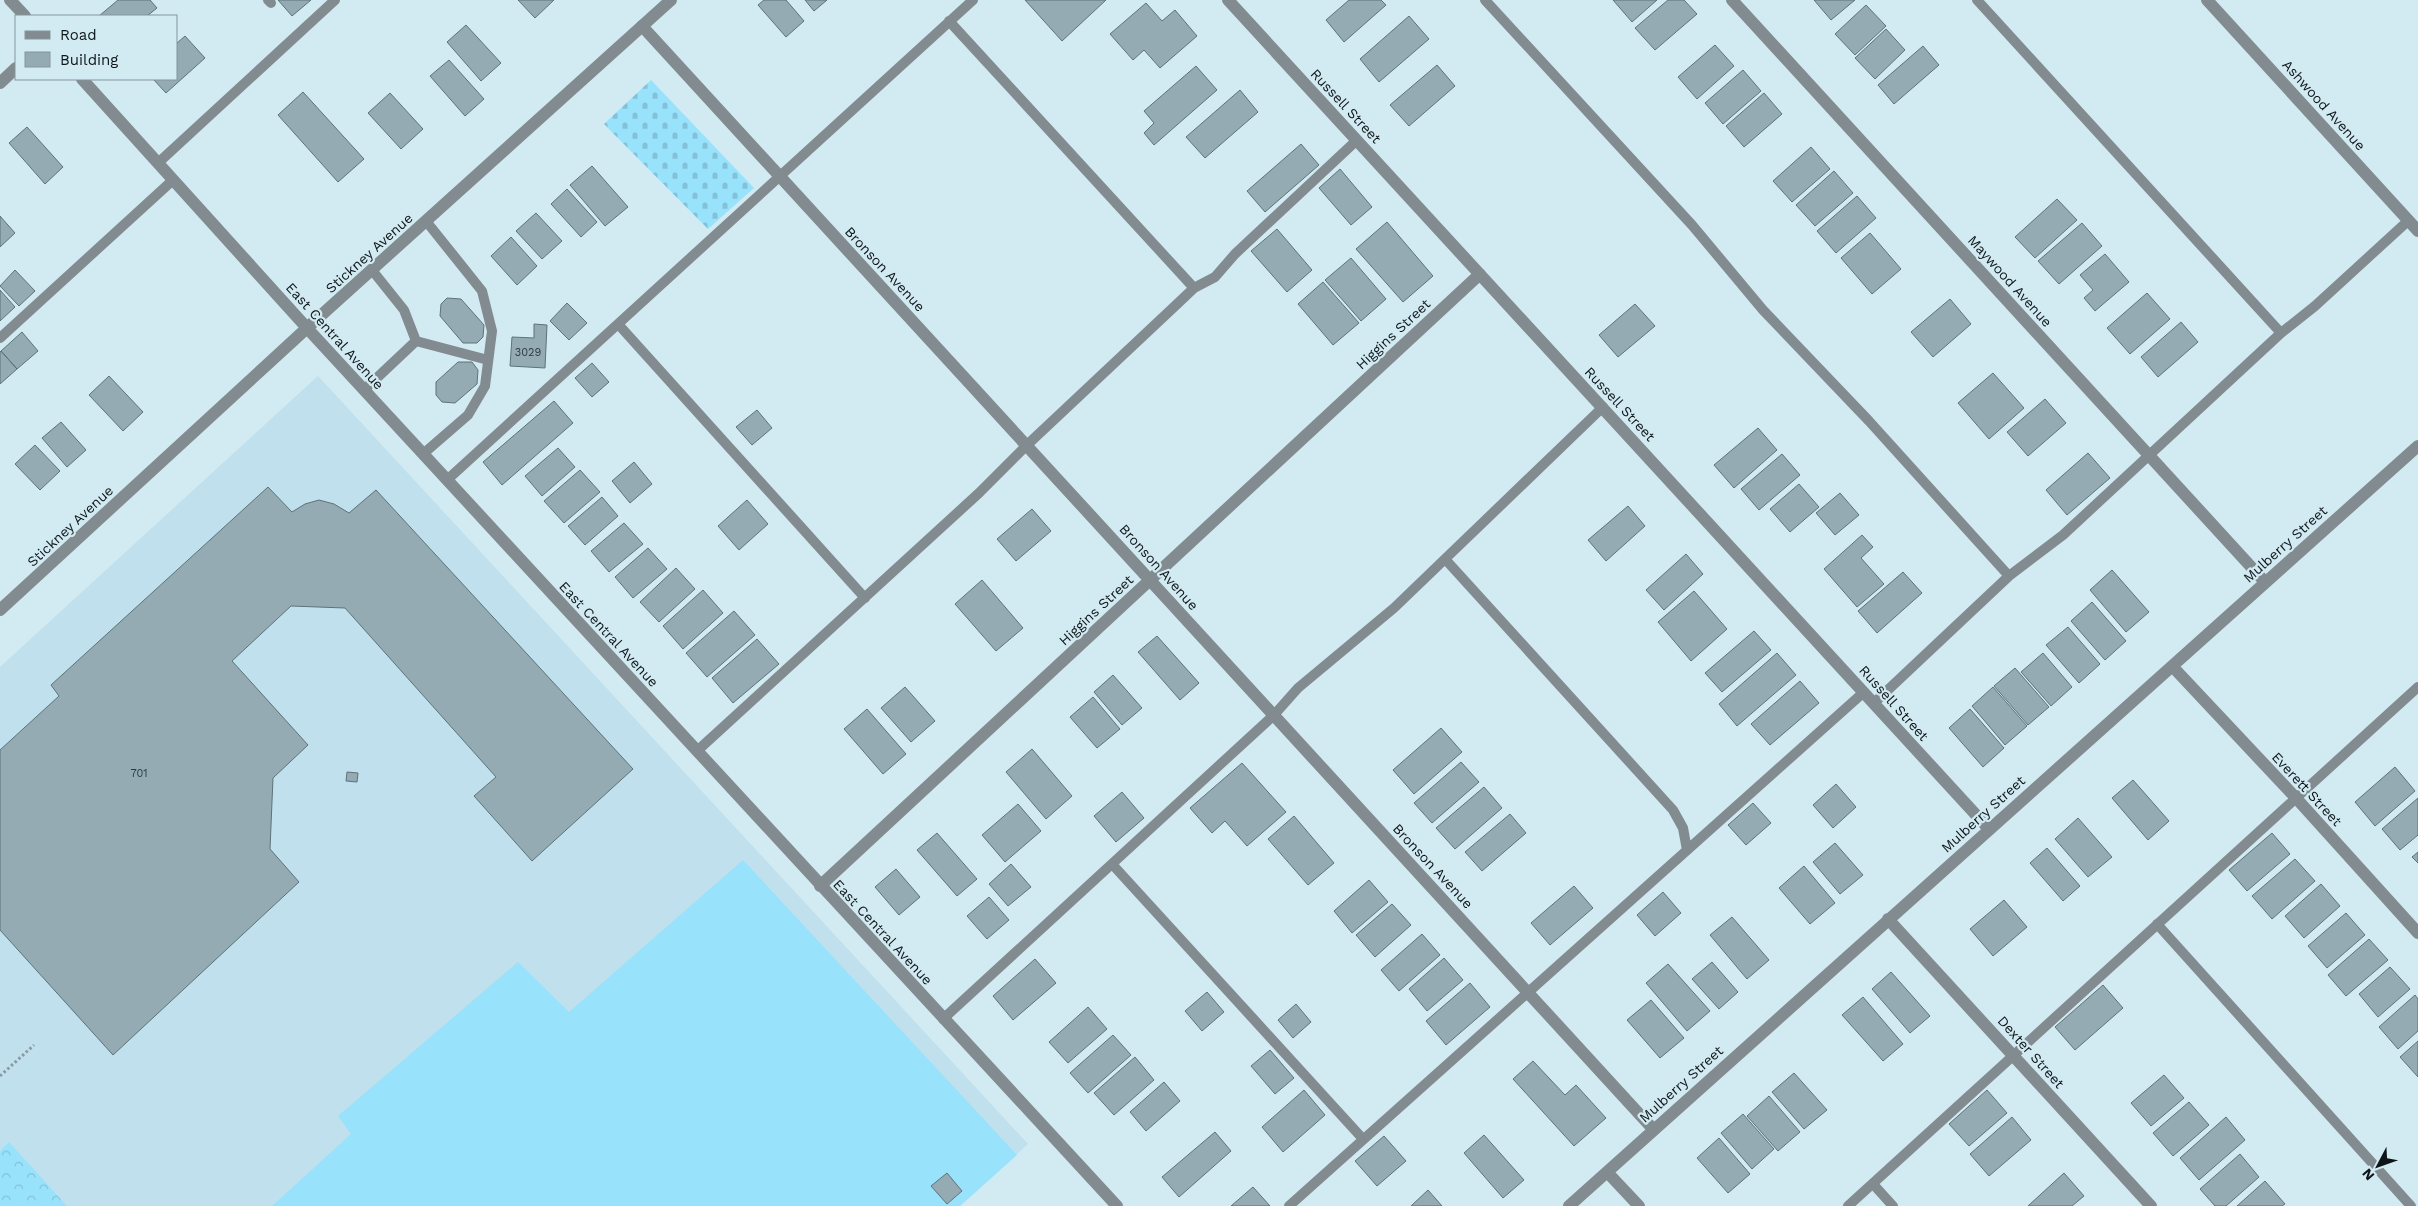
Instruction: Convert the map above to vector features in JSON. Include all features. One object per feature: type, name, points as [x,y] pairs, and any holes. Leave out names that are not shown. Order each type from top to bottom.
[{"type":"street","name":"Stickney Avenue","points":[[0,610],[307,328],[670,0]]},
{"type":"street","name":"Russell Street","points":[[1228,0],[1989,829]]},
{"type":"street","name":"Maywood Avenue","points":[[1732,0],[2265,582]]},
{"type":"street","name":"Ashwood Avenue","points":[[2208,0],[2418,231]]},
{"type":"street","points":[[14,1],[24,15]]},
{"type":"street","name":"Bronson Avenue","points":[[642,26],[1654,1129]]},
{"type":"street","points":[[0,83],[15,69]]},
{"type":"street","name":"East Central Avenue","points":[[83,80],[307,328],[1117,1206]]},
{"type":"street","name":"Higgins Street","points":[[820,886],[1480,274]]},
{"type":"street","name":"Mulberry Street","points":[[1569,1206],[2418,446]]},
{"type":"street","name":"Everett Street","points":[[2172,666],[2296,798],[2418,933]]},
{"type":"street","name":"Dexter Street","points":[[1888,919],[2151,1206]]},
{"type":"street","points":[[1607,1172],[1639,1206]]},
{"type":"lane","points":[[158,163],[335,0]]},
{"type":"lane","points":[[447,480],[779,175],[973,0]]},
{"type":"lane","points":[[1485,0],[1685,217],[1762,310],[1869,420],[2009,576]]},
{"type":"lane","points":[[1977,0],[2281,334]]},
{"type":"lane","points":[[949,21],[1194,288]]},
{"type":"lane","points":[[697,751],[979,493],[1026,445],[1194,288],[1215,277],[1236,254],[1357,140]]},
{"type":"lane","points":[[0,338],[173,180]]},
{"type":"lane","points":[[1874,703],[2009,576],[2063,535],[2148,455],[2409,220]]},
{"type":"lane","points":[[423,454],[468,415],[485,386],[492,331],[482,291],[426,221]]},
{"type":"lane","points":[[372,270],[404,310],[416,341]]},
{"type":"lane","points":[[618,324],[865,598]]},
{"type":"lane","points":[[416,341],[488,360]]},
{"type":"lane","points":[[364,390],[416,341]]},
{"type":"lane","points":[[943,1019],[1274,715],[1298,688],[1394,608],[1603,407]]},
{"type":"lane","points":[[1445,558],[1673,810],[1683,828],[1687,850]]},
{"type":"lane","points":[[1848,1206],[2418,687]]},
{"type":"lane","points":[[1289,1206],[1864,692]]},
{"type":"lane","points":[[1112,864],[1363,1139]]},
{"type":"lane","points":[[2157,924],[2411,1206]]},
{"type":"lane","points":[[1873,1184],[1893,1206]]},
{"type":"path","points":[[0,1076],[34,1044]]},
{"type":"shaded area","points":[[318,376],[1028,1144],[960,1206],[67,1206],[9,1143],[0,1151],[0,667]]},
{"type":"green space","points":[[651,80],[754,188],[708,229],[604,124]]},
{"type":"green space","points":[[743,860],[1017,1155],[960,1206],[272,1206],[351,1134],[338,1116],[518,962],[569,1012]]},
{"type":"green space","points":[[9,1142],[67,1206],[0,1206],[0,1151]]},
{"type":"building","points":[[118,0],[150,0],[157,8],[148,15],[100,15]]},
{"type":"building","points":[[278,0],[311,0],[292,16]]},
{"type":"building","points":[[518,0],[554,0],[535,18]]},
{"type":"building","points":[[764,0],[786,0],[804,21],[786,37],[758,5]]},
{"type":"building","points":[[805,0],[827,0],[814,11]]},
{"type":"building","points":[[1025,0],[1106,0],[1062,41]]},
{"type":"building","points":[[1349,0],[1381,0],[1386,5],[1344,42],[1326,20]]},
{"type":"building","points":[[1613,0],[1657,0],[1632,22]]},
{"type":"building","points":[[1668,0],[1684,0],[1697,14],[1655,50],[1635,28]]},
{"type":"building","points":[[1814,0],[1855,0],[1831,20]]},
{"type":"building","points":[[1146,3],[1162,21],[1175,10],[1197,36],[1160,68],[1144,50],[1133,60],[1110,34]]},
{"type":"building","points":[[1866,5],[1886,26],[1855,55],[1835,34]]},
{"type":"building","points":[[1409,16],[1429,39],[1379,82],[1360,59]]},
{"type":"building","points":[[466,25],[501,63],[481,81],[447,42]]},
{"type":"building","points":[[1886,29],[1905,50],[1875,79],[1855,58]]},
{"type":"building","points":[[185,36],[205,58],[166,93],[154,80],[178,80],[178,42]]},
{"type":"building","points":[[1715,45],[1734,66],[1697,99],[1678,77]]},
{"type":"building","points":[[1923,46],[1939,65],[1894,104],[1878,85]]},
{"type":"building","points":[[449,60],[484,99],[465,116],[430,76]]},
{"type":"building","points":[[1437,65],[1455,86],[1409,126],[1390,105]]},
{"type":"building","points":[[1196,66],[1217,90],[1154,145],[1144,133],[1154,123],[1144,111]]},
{"type":"building","points":[[1743,70],[1761,91],[1723,124],[1705,103]]},
{"type":"building","points":[[1240,90],[1258,112],[1205,158],[1186,137]]},
{"type":"building","points":[[303,92],[364,159],[338,182],[278,115]]},
{"type":"building","points":[[390,93],[423,129],[401,149],[368,113]]},
{"type":"building","points":[[1764,93],[1782,114],[1744,147],[1726,126]]},
{"type":"building","points":[[27,127],[63,167],[45,184],[9,143]]},
{"type":"building","points":[[1301,144],[1319,165],[1265,212],[1247,191]]},
{"type":"building","points":[[1811,147],[1830,169],[1792,202],[1773,181]]},
{"type":"building","points":[[592,166],[628,207],[605,226],[570,185]]},
{"type":"building","points":[[1340,169],[1372,207],[1351,225],[1319,188]]},
{"type":"building","points":[[1834,171],[1853,193],[1815,226],[1796,205]]},
{"type":"building","points":[[567,189],[597,222],[581,237],[551,204]]},
{"type":"building","points":[[1857,196],[1876,218],[1836,253],[1817,231]]},
{"type":"building","points":[[2057,199],[2077,220],[2035,258],[2015,237]]},
{"type":"building","points":[[536,213],[562,241],[542,259],[516,231]]},
{"type":"building","points":[[0,216],[15,233],[0,247]]},
{"type":"building","points":[[1387,222],[1433,276],[1403,302],[1356,249]]},
{"type":"building","points":[[2082,223],[2102,246],[2059,284],[2038,261]]},
{"type":"building","points":[[1277,229],[1312,270],[1287,292],[1251,251]]},
{"type":"building","points":[[1870,233],[1901,269],[1872,294],[1841,258]]},
{"type":"building","points":[[511,237],[537,266],[517,285],[491,256]]},
{"type":"building","points":[[2105,254],[2129,282],[2095,311],[2084,298],[2093,290],[2080,275]]},
{"type":"building","points":[[1351,258],[1386,299],[1361,321],[1325,280]]},
{"type":"building","points":[[15,270],[35,291],[19,306],[0,286]]},
{"type":"building","points":[[1323,282],[1359,323],[1333,345],[1298,304]]},
{"type":"building","points":[[0,290],[15,307],[0,321]]},
{"type":"building","points":[[2147,293],[2170,319],[2130,354],[2107,328]]},
{"type":"building","points":[[447,298],[461,299],[484,325],[483,337],[477,343],[463,343],[440,316],[441,304]]},
{"type":"building","points":[[1950,299],[1971,324],[1933,357],[1911,332]]},
{"type":"building","points":[[567,303],[587,323],[569,340],[550,321]]},
{"type":"building","points":[[1635,304],[1655,326],[1618,357],[1599,335]]},
{"type":"building","points":[[2181,322],[2198,342],[2158,377],[2141,357]]},
{"type":"building","points":[[534,324],[547,325],[545,368],[510,366],[512,337],[534,338]]},
{"type":"building","points":[[22,332],[38,351],[17,369],[1,351]]},
{"type":"building","points":[[0,352],[17,369],[0,384]]},
{"type":"building","points":[[458,362],[472,362],[478,370],[477,384],[455,403],[442,402],[436,395],[436,382]]},
{"type":"building","points":[[592,363],[609,382],[592,397],[575,378]]},
{"type":"building","points":[[1993,373],[2024,408],[1989,439],[1958,403]]},
{"type":"building","points":[[109,376],[143,412],[123,431],[89,395]]},
{"type":"building","points":[[2045,399],[2066,423],[2028,456],[2007,432]]},
{"type":"building","points":[[554,401],[573,423],[502,485],[483,462]]},
{"type":"building","points":[[757,410],[772,428],[752,445],[736,427]]},
{"type":"building","points":[[61,422],[86,450],[67,467],[42,438]]},
{"type":"building","points":[[1758,428],[1777,450],[1734,488],[1714,465]]},
{"type":"building","points":[[35,445],[60,471],[40,490],[15,464]]},
{"type":"building","points":[[558,448],[575,467],[542,496],[525,476]]},
{"type":"building","points":[[2088,453],[2110,478],[2067,515],[2046,490]]},
{"type":"building","points":[[1782,454],[1800,475],[1759,510],[1741,489]]},
{"type":"building","points":[[634,462],[652,484],[630,503],[612,481]]},
{"type":"building","points":[[580,470],[600,492],[564,523],[544,501]]},
{"type":"building","points":[[1799,484],[1819,507],[1790,532],[1770,509]]},
{"type":"building","points":[[268,487],[292,512],[305,504],[319,500],[334,504],[349,513],[376,490],[633,769],[532,861],[474,796],[496,777],[345,608],[291,606],[232,661],[308,745],[273,778],[270,849],[299,882],[113,1055],[0,930],[0,750],[59,696],[51,685]]},
{"type":"building","points":[[1840,493],[1859,515],[1835,535],[1816,513]]},
{"type":"building","points":[[602,497],[618,516],[585,545],[568,526]]},
{"type":"building","points":[[747,500],[768,524],[739,550],[718,526]]},
{"type":"building","points":[[1628,506],[1645,526],[1606,561],[1588,540]]},
{"type":"building","points":[[1032,509],[1051,531],[1016,561],[997,539]]},
{"type":"building","points":[[624,523],[643,544],[609,572],[591,551]]},
{"type":"building","points":[[1862,535],[1873,547],[1861,558],[1884,584],[1857,607],[1824,569]]},
{"type":"building","points":[[648,548],[667,569],[633,598],[615,577]]},
{"type":"building","points":[[1686,554],[1703,574],[1664,610],[1646,590]]},
{"type":"building","points":[[676,568],[695,589],[659,622],[640,602]]},
{"type":"building","points":[[2112,570],[2149,612],[2126,632],[2090,590]]},
{"type":"building","points":[[1903,572],[1922,593],[1877,633],[1858,611]]},
{"type":"building","points":[[982,580],[1023,628],[996,651],[955,604]]},
{"type":"building","points":[[703,590],[723,613],[683,649],[663,626]]},
{"type":"building","points":[[1694,591],[1727,629],[1691,661],[1658,622]]},
{"type":"building","points":[[2092,602],[2126,641],[2105,660],[2071,621]]},
{"type":"building","points":[[734,611],[755,635],[707,677],[686,653]]},
{"type":"building","points":[[2068,627],[2100,664],[2079,683],[2046,645]]},
{"type":"building","points":[[1754,631],[1771,650],[1722,692],[1705,673]]},
{"type":"building","points":[[1157,636],[1199,683],[1180,700],[1138,652]]},
{"type":"building","points":[[757,639],[779,664],[733,703],[712,678]]},
{"type":"building","points":[[1777,653],[1796,675],[1737,726],[1719,704]]},
{"type":"building","points":[[2043,653],[2072,687],[2051,706],[2021,672]]},
{"type":"building","points":[[2015,668],[2049,707],[2028,725],[1994,686]]},
{"type":"building","points":[[1113,675],[1142,708],[1122,725],[1094,692]]},
{"type":"building","points":[[1800,681],[1819,703],[1770,745],[1751,724]]},
{"type":"building","points":[[905,687],[935,721],[911,742],[881,708]]},
{"type":"building","points":[[1993,687],[2027,726],[2005,745],[1972,706]]},
{"type":"building","points":[[1093,697],[1120,729],[1097,748],[1070,717]]},
{"type":"building","points":[[867,709],[906,754],[883,774],[844,729]]},
{"type":"building","points":[[1970,709],[2004,748],[1983,767],[1949,728]]},
{"type":"building","points":[[1441,728],[1462,752],[1414,794],[1393,770]]},
{"type":"building","points":[[1032,749],[1072,796],[1046,819],[1006,772]]},
{"type":"building","points":[[1461,762],[1479,782],[1432,823],[1414,803]]},
{"type":"building","points":[[1242,763],[1286,812],[1247,846],[1225,821],[1212,833],[1190,808]]},
{"type":"building","points":[[2395,767],[2415,791],[2375,826],[2355,802]]},
{"type":"building","points":[[347,772],[358,773],[357,782],[346,781]]},
{"type":"building","points":[[2133,780],[2169,821],[2148,840],[2112,798]]},
{"type":"building","points":[[1836,784],[1856,807],[1833,828],[1813,805]]},
{"type":"building","points":[[1484,787],[1502,808],[1455,849],[1436,828]]},
{"type":"building","points":[[1122,792],[1144,818],[1116,842],[1094,816]]},
{"type":"building","points":[[2418,798],[2418,835],[2400,850],[2382,829]]},
{"type":"building","points":[[1753,803],[1771,823],[1746,845],[1728,825]]},
{"type":"building","points":[[1018,804],[1041,831],[1005,862],[982,835]]},
{"type":"building","points":[[1510,814],[1526,833],[1482,871],[1465,852]]},
{"type":"building","points":[[1294,816],[1334,863],[1308,885],[1268,839]]},
{"type":"building","points":[[2078,818],[2112,857],[2088,877],[2055,839]]},
{"type":"building","points":[[937,833],[977,879],[957,896],[917,850]]},
{"type":"building","points":[[2272,833],[2290,854],[2247,891],[2229,870]]},
{"type":"building","points":[[1835,843],[1863,875],[1840,894],[1813,862]]},
{"type":"building","points":[[2047,848],[2080,886],[2063,901],[2030,863]]},
{"type":"building","points":[[2418,852],[2418,863],[2412,857]]},
{"type":"building","points":[[2295,859],[2315,881],[2272,919],[2252,896]]},
{"type":"building","points":[[1011,864],[1031,887],[1008,906],[989,884]]},
{"type":"building","points":[[1804,866],[1835,903],[1810,924],[1779,888]]},
{"type":"building","points":[[896,869],[920,897],[899,915],[875,887]]},
{"type":"building","points":[[1369,880],[1388,902],[1352,933],[1334,911]]},
{"type":"building","points":[[2321,884],[2340,906],[2304,938],[2285,916]]},
{"type":"building","points":[[1574,886],[1593,908],[1550,945],[1531,923]]},
{"type":"building","points":[[1663,892],[1681,913],[1655,936],[1637,915]]},
{"type":"building","points":[[989,897],[1009,920],[987,939],[967,916]]},
{"type":"building","points":[[2004,900],[2027,927],[1993,956],[1970,929]]},
{"type":"building","points":[[1392,904],[1411,925],[1375,957],[1356,935]]},
{"type":"building","points":[[2346,913],[2365,935],[2327,968],[2308,946]]},
{"type":"building","points":[[1732,917],[1769,960],[1747,979],[1710,935]]},
{"type":"building","points":[[1422,934],[1440,955],[1399,991],[1381,970]]},
{"type":"building","points":[[2369,939],[2388,960],[2346,996],[2328,975]]},
{"type":"building","points":[[1444,958],[1463,980],[1427,1011],[1409,989]]},
{"type":"building","points":[[1035,959],[1056,983],[1013,1020],[993,996]]},
{"type":"building","points":[[1712,962],[1738,992],[1719,1009],[1692,979]]},
{"type":"building","points":[[1668,964],[1710,1011],[1687,1031],[1646,983]]},
{"type":"building","points":[[2390,967],[2410,989],[2378,1017],[2359,994]]},
{"type":"building","points":[[1891,972],[1930,1016],[1910,1033],[1872,989]]},
{"type":"building","points":[[1470,983],[1490,1007],[1446,1045],[1426,1021]]},
{"type":"building","points":[[2103,985],[2123,1008],[2075,1050],[2055,1027]]},
{"type":"building","points":[[1207,992],[1224,1012],[1202,1031],[1185,1011]]},
{"type":"building","points":[[2415,995],[2418,999],[2418,1031],[2398,1049],[2379,1027]]},
{"type":"building","points":[[1863,997],[1903,1044],[1883,1061],[1842,1015]]},
{"type":"building","points":[[1651,1000],[1684,1038],[1660,1058],[1627,1020]]},
{"type":"building","points":[[1296,1004],[1311,1022],[1293,1038],[1278,1020]]},
{"type":"building","points":[[1088,1007],[1107,1029],[1068,1063],[1049,1042]]},
{"type":"building","points":[[1113,1035],[1131,1055],[1088,1093],[1070,1073]]},
{"type":"building","points":[[2418,1041],[2418,1077],[2400,1057]]},
{"type":"building","points":[[1270,1050],[1294,1078],[1275,1094],[1251,1066]]},
{"type":"building","points":[[1135,1057],[1154,1080],[1114,1115],[1094,1093]]},
{"type":"building","points":[[1533,1061],[1565,1095],[1576,1085],[1606,1118],[1574,1146],[1513,1079]]},
{"type":"building","points":[[1794,1073],[1827,1110],[1804,1129],[1772,1092]]},
{"type":"building","points":[[2164,1075],[2184,1098],[2151,1126],[2131,1103]]},
{"type":"building","points":[[1164,1082],[1180,1101],[1146,1131],[1130,1112]]},
{"type":"building","points":[[1304,1090],[1325,1115],[1283,1152],[1262,1127]]},
{"type":"building","points":[[1987,1090],[2007,1113],[1969,1146],[1949,1124]]},
{"type":"building","points":[[1769,1096],[1800,1132],[1778,1151],[1747,1116]]},
{"type":"building","points":[[2189,1102],[2209,1125],[2173,1156],[2153,1133]]},
{"type":"building","points":[[1743,1114],[1774,1149],[1752,1169],[1721,1133]]},
{"type":"building","points":[[2012,1117],[2031,1140],[1989,1176],[1970,1154]]},
{"type":"building","points":[[2226,1117],[2245,1140],[2199,1180],[2180,1158]]},
{"type":"building","points":[[1215,1132],[1231,1151],[1179,1197],[1162,1177]]},
{"type":"building","points":[[1484,1135],[1524,1180],[1503,1198],[1464,1153]]},
{"type":"building","points":[[1384,1136],[1406,1161],[1377,1186],[1355,1161]]},
{"type":"building","points":[[1719,1138],[1750,1174],[1728,1193],[1697,1158]]},
{"type":"building","points":[[2240,1154],[2259,1177],[2226,1206],[2215,1206],[2200,1189]]},
{"type":"building","points":[[947,1173],[962,1191],[947,1204],[931,1186]]},
{"type":"building","points":[[2064,1173],[2084,1196],[2072,1206],[2028,1206]]},
{"type":"building","points":[[2265,1181],[2285,1204],[2282,1206],[2237,1206]]},
{"type":"building","points":[[1253,1187],[1270,1206],[1231,1206]]},
{"type":"building","points":[[1428,1190],[1442,1206],[1411,1206]]}]
